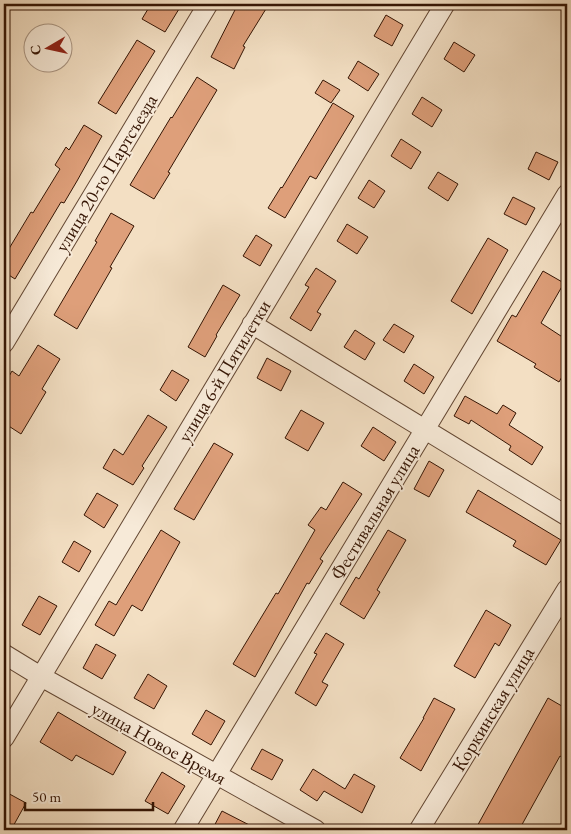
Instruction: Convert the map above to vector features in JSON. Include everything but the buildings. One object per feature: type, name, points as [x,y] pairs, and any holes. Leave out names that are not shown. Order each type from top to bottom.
[{"type":"street","name":"улица 20-го Партсъезда","points":[[4,343],[208,4]]},
{"type":"street","name":"улица 6-й Пятилетки","points":[[4,738],[445,4]]},
{"type":"street","name":"Фестивальная улица","points":[[182,830],[567,194]]},
{"type":"street","points":[[252,324],[567,516]]},
{"type":"street","name":"Коркинская улица","points":[[419,830],[567,589]]},
{"type":"street","name":"улица Новое Время","points":[[4,654],[316,830]]}]
